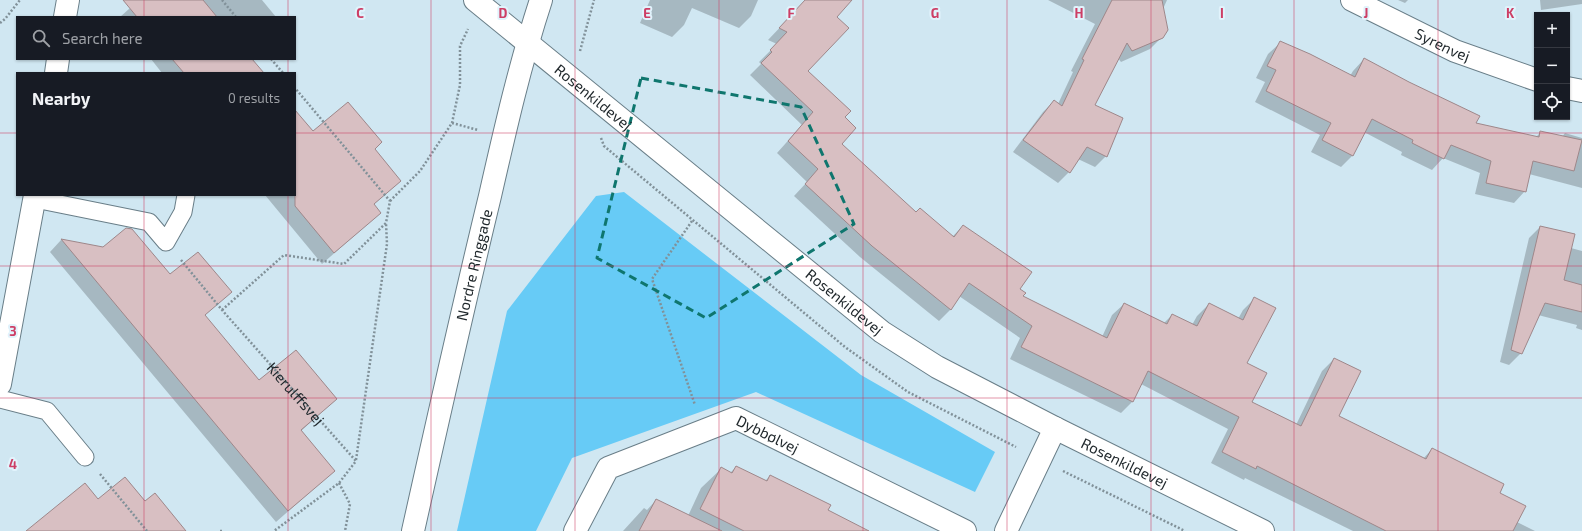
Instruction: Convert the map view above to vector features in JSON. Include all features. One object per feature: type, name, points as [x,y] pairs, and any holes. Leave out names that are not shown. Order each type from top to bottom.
[{"type":"street","points":[[65,16],[68,0]]},
{"type":"street","name":"Nordre Ringgade","points":[[413,531],[464,304],[527,43],[541,0]]},
{"type":"street","name":"Syrenvej","points":[[1352,0],[1455,51],[1534,79]]},
{"type":"street","name":"Rosenkildevej","points":[[477,2],[882,332],[937,367],[1055,428],[1263,531]]},
{"type":"street","points":[[56,72],[58,60]]},
{"type":"street","points":[[1570,89],[1582,91]]},
{"type":"street","points":[[0,384],[35,197]]},
{"type":"street","name":"Dybbølvej","points":[[575,531],[608,468],[736,418],[965,531]]},
{"type":"street","points":[[1006,531],[1055,428]]},
{"type":"lane","points":[[35,197],[149,222],[166,242],[183,212],[186,196]]},
{"type":"lane","points":[[0,398],[47,411],[85,457]]},
{"type":"path","points":[[0,23],[20,0]]},
{"type":"path","points":[[222,0],[235,16]]},
{"type":"path","points":[[576,83],[582,43],[594,0]]},
{"type":"path","points":[[274,531],[339,483],[356,461],[386,244],[386,223],[390,201],[420,170],[452,123],[460,85],[460,46],[477,2]]},
{"type":"path","points":[[272,60],[282,72]]},
{"type":"path","points":[[296,89],[390,201]]},
{"type":"path","points":[[692,221],[652,279],[704,430]]},
{"type":"path","points":[[222,310],[284,255],[344,264],[386,223]]},
{"type":"path","name":"Kierulffsvej","points":[[166,242],[222,310],[356,461]]},
{"type":"path","points":[[85,457],[147,531]]},
{"type":"path","points":[[339,483],[350,504],[345,531]]},
{"type":"highlighted area","points":[[641,78],[801,107],[854,224],[706,318],[597,258]]},
{"type":"shaded area","points":[[624,192],[861,375],[995,452],[975,492],[756,392],[572,458],[536,531],[457,531],[507,311],[596,196]]},
{"type":"building","points":[[123,0],[203,0],[216,16],[136,16]]},
{"type":"building","points":[[805,0],[852,0],[837,17],[849,28],[808,71],[851,111],[845,117],[856,128],[842,144],[916,212],[920,208],[954,237],[963,225],[1032,272],[1020,289],[1026,293],[1023,296],[1107,338],[1124,303],[1167,324],[1172,314],[1197,326],[1209,303],[1243,320],[1254,297],[1276,308],[1247,363],[1267,373],[1252,402],[1301,426],[1334,358],[1361,371],[1339,416],[1426,459],[1432,448],[1504,484],[1500,493],[1526,506],[1513,531],[1386,531],[1257,466],[1256,469],[1222,452],[1239,417],[1148,371],[1133,402],[1021,347],[1032,326],[969,283],[951,310],[872,246],[805,184],[818,169],[788,141],[813,112],[761,63],[772,52],[770,50],[787,32],[779,28]]},
{"type":"building","points":[[1112,0],[1162,0],[1168,30],[1163,38],[1132,51],[1127,43],[1095,105],[1123,118],[1107,157],[1087,147],[1070,173],[1023,140],[1054,100],[1062,106],[1084,60],[1082,59]]},
{"type":"building","points":[[1280,41],[1310,54],[1355,77],[1364,58],[1409,82],[1480,116],[1476,123],[1539,137],[1540,131],[1582,140],[1574,171],[1533,161],[1526,192],[1486,183],[1491,161],[1451,145],[1444,159],[1412,143],[1413,140],[1372,119],[1353,156],[1322,140],[1331,123],[1266,91],[1276,70],[1267,66]]},
{"type":"building","points":[[173,60],[253,60],[263,72],[183,72]]},
{"type":"building","points":[[348,102],[382,142],[375,149],[401,181],[374,204],[381,213],[334,253],[295,206],[296,111],[313,131]]},
{"type":"building","points":[[1540,226],[1575,234],[1564,280],[1582,285],[1582,312],[1545,303],[1522,354],[1511,350]]},
{"type":"building","points":[[126,228],[132,229],[170,274],[198,252],[232,292],[205,315],[259,380],[296,350],[337,399],[301,430],[335,471],[288,511],[61,239],[103,247]]},
{"type":"building","points":[[736,466],[767,481],[770,475],[831,505],[828,510],[869,531],[744,531],[700,509],[721,467],[732,473]]},
{"type":"building","points":[[125,477],[145,501],[155,493],[186,531],[26,531],[85,483],[98,499]]},
{"type":"building","points":[[656,499],[722,531],[639,531]]}]
